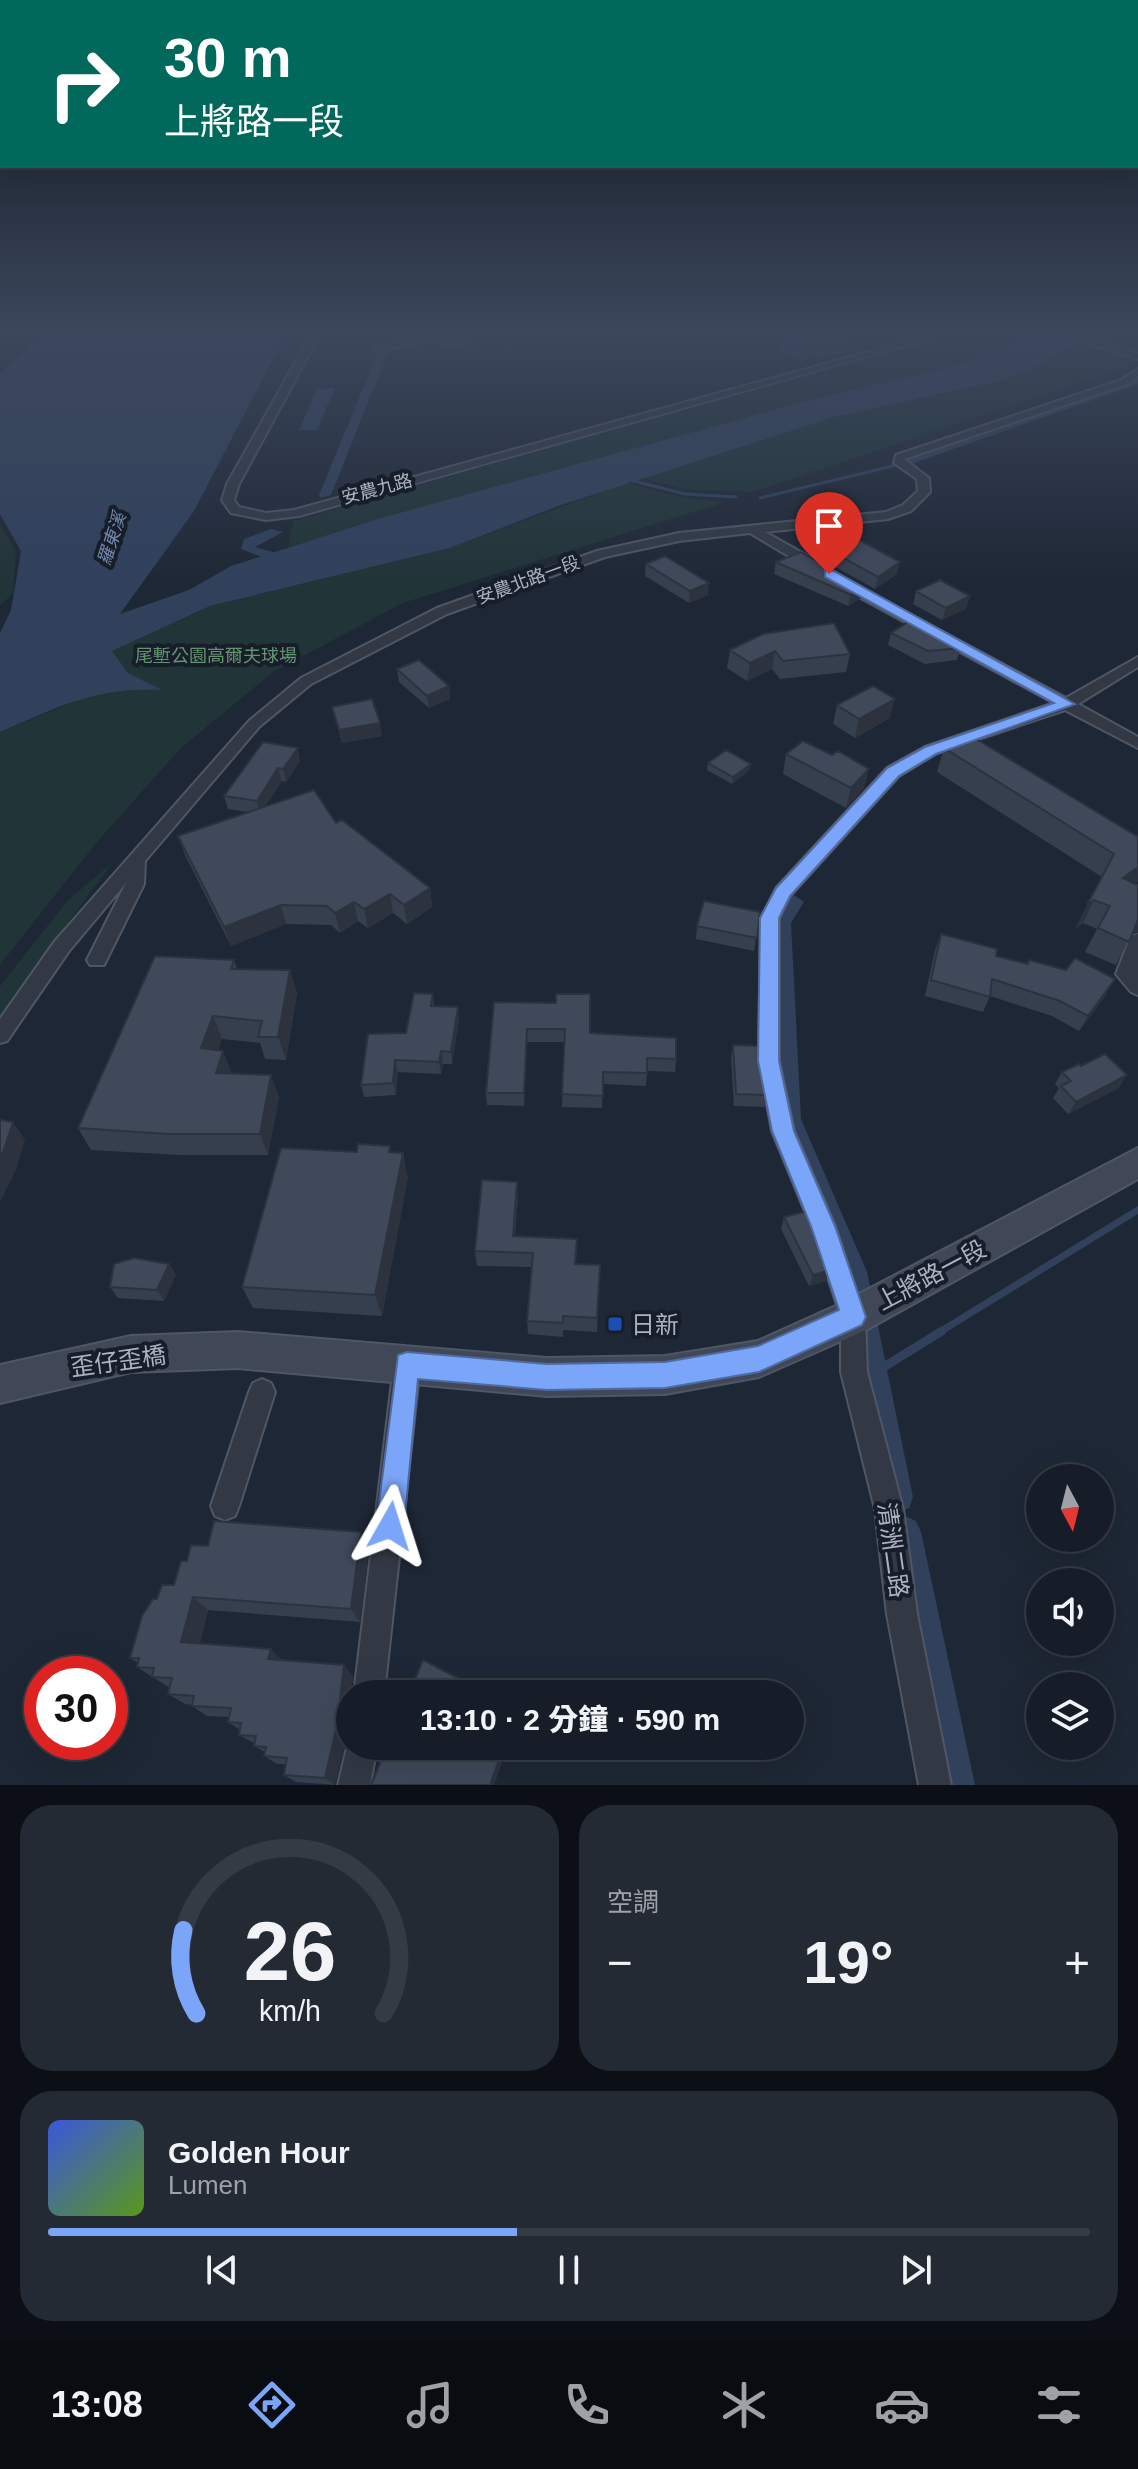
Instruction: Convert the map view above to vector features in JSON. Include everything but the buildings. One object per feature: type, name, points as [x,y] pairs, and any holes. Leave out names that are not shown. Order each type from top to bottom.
[{"type":"main road","name":"上將路一段","points":[[238,1350],[547,1377],[665,1375],[759,1359],[853,1317],[1135,1167]]},
{"type":"main road","name":"歪仔歪橋","points":[[0,1384],[131,1354],[238,1350]]},
{"type":"street","name":"安農九路","points":[[268,419],[233,484],[228,500],[235,510],[268,518],[290,516],[353,495],[630,419]]},
{"type":"street","name":"安農北路一段","points":[[0,1035],[62,946],[254,724],[306,681],[442,611],[601,554],[679,537],[888,515],[907,508],[924,492],[923,478],[898,461],[900,457],[1013,419]]},
{"type":"street","points":[[750,528],[1138,743]]},
{"type":"street","name":"清洲二路","points":[[935,1785],[902,1614],[889,1509],[854,1372],[853,1317],[823,1226],[783,1131],[769,1061],[770,918],[783,892],[893,772],[931,750],[1067,704],[1138,661]]},
{"type":"street","points":[[97,960],[135,884],[137,862]]},
{"type":"street","points":[[1132,980],[1138,941]]},
{"type":"street","points":[[371,1680],[407,1365]]},
{"type":"street","points":[[225,1506],[262,1392]]},
{"type":"street","points":[[354,1785],[358,1760]]},
{"type":"green space","points":[[653,419],[741,419],[288,547],[293,521]]},
{"type":"green space","points":[[826,419],[970,419],[753,492],[683,489],[642,478],[762,438]]},
{"type":"green space","name":"尾塹公園高爾夫球場","points":[[627,483],[685,498],[725,502],[403,603],[273,672],[181,748],[97,842],[0,965],[0,732],[97,692],[160,689],[128,673],[111,651],[210,606],[450,548]]},
{"type":"green space","points":[[0,524],[16,552],[13,593],[0,606]]},
{"type":"green space","points":[[113,862],[50,947],[0,1027],[0,986],[67,901]]},
{"type":"water","name":"羅東溪","points":[[0,419],[242,419],[194,511],[120,614],[189,590],[231,566],[378,519],[740,419],[827,419],[558,506],[450,548],[210,606],[112,651],[128,673],[162,690],[97,695],[60,706],[0,732],[0,633],[11,610],[21,551],[0,514]]},
{"type":"water","points":[[304,419],[322,419],[317,430],[299,430]]},
{"type":"waterway","points":[[325,495],[356,419]]},
{"type":"waterway","points":[[904,462],[1026,419]]},
{"type":"waterway","points":[[760,498],[893,466]]},
{"type":"waterway","points":[[626,479],[685,494],[736,497]]},
{"type":"waterway","points":[[276,532],[249,542],[248,549],[278,558],[283,568]]},
{"type":"waterway","points":[[794,902],[781,923],[789,1119],[854,1272],[898,1497]]},
{"type":"waterway","points":[[938,1333],[1138,1210]]},
{"type":"waterway","points":[[874,1373],[942,1331]]},
{"type":"waterway","points":[[905,1532],[957,1785]]},
{"type":"place","name":"日新","points":[[615,1324]]},
{"type":"route","points":[[390,1526],[407,1365],[547,1377],[665,1375],[759,1359],[853,1317],[823,1226],[783,1131],[769,1061],[770,918],[783,892],[893,772],[931,750],[1067,704],[829,574]]}]
